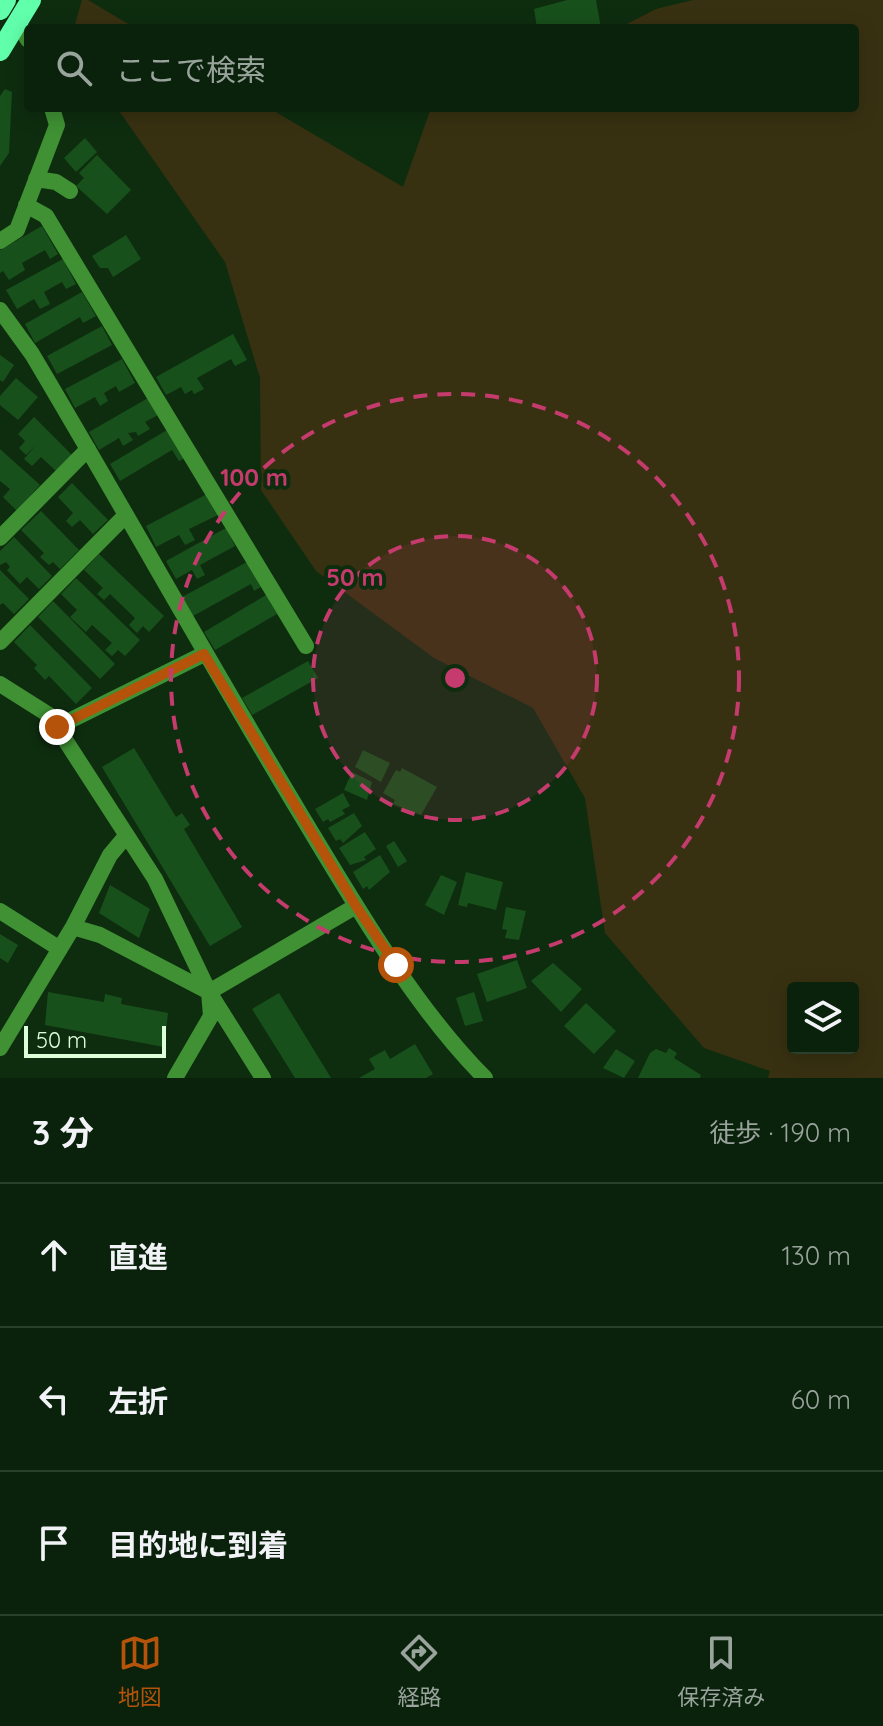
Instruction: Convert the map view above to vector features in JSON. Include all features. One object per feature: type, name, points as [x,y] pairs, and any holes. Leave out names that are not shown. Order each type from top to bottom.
[{"type":"main road","points":[[0,51],[8,15],[6,0]]},
{"type":"main road","points":[[8,15],[31,0]]},
{"type":"street","points":[[8,15],[24,35]]},
{"type":"street","points":[[0,241],[17,230],[57,125],[53,112]]},
{"type":"street","points":[[36,179],[56,182],[70,191]]},
{"type":"street","points":[[26,205],[46,216],[306,646]]},
{"type":"street","points":[[0,310],[19,333],[204,654],[356,906],[396,965],[485,1078]]},
{"type":"street","points":[[0,538],[88,449]]},
{"type":"street","points":[[0,642],[126,515]]},
{"type":"street","points":[[57,727],[204,654]]},
{"type":"street","points":[[0,684],[49,715],[155,879],[209,992],[263,1078]]},
{"type":"street","points":[[0,1048],[6,1025],[60,949],[110,855],[126,836]]},
{"type":"street","points":[[209,992],[356,906]]},
{"type":"street","points":[[0,911],[60,949]]},
{"type":"street","points":[[73,927],[100,935],[209,992]]},
{"type":"street","points":[[175,1078],[211,1016],[209,992]]},
{"type":"shaded area","points":[[82,0],[88,0],[128,24],[75,24]]},
{"type":"shaded area","points":[[693,0],[883,0],[883,1078],[768,1078],[770,1071],[704,1048],[605,933],[585,798],[533,708],[434,658],[316,571],[261,490],[260,378],[225,262],[120,112],[276,112],[403,187],[430,112],[859,112],[859,24],[627,24],[656,9]]},
{"type":"building","points":[[567,0],[596,0],[600,24],[536,24],[534,9]]},
{"type":"building","points":[[5,89],[12,92],[9,153],[0,166],[0,96]]},
{"type":"building","points":[[85,138],[97,152],[76,172],[64,158]]},
{"type":"building","points":[[97,155],[131,190],[107,214],[76,186],[84,178],[79,173]]},
{"type":"building","points":[[42,226],[58,254],[50,259],[45,250],[22,263],[25,270],[9,280],[3,271],[0,273],[0,250]]},
{"type":"building","points":[[126,235],[141,259],[113,277],[108,268],[100,268],[92,256]]},
{"type":"building","points":[[63,259],[76,284],[66,289],[62,282],[44,292],[50,304],[40,309],[34,299],[17,309],[6,290]]},
{"type":"building","points":[[82,292],[96,316],[83,323],[80,317],[35,343],[25,324]]},
{"type":"building","points":[[102,326],[112,345],[57,374],[47,356]]},
{"type":"building","points":[[233,334],[247,360],[235,366],[231,359],[197,378],[204,389],[194,394],[192,390],[185,394],[181,387],[166,395],[156,377]]},
{"type":"building","points":[[0,355],[14,365],[3,382],[0,380]]},
{"type":"building","points":[[122,359],[135,383],[119,392],[116,386],[104,393],[108,401],[100,406],[95,397],[75,408],[65,389]]},
{"type":"building","points":[[16,378],[38,397],[18,420],[0,405],[0,396]]},
{"type":"building","points":[[148,398],[158,415],[145,422],[150,429],[138,436],[136,432],[128,433],[133,440],[123,446],[119,438],[99,450],[89,432]]},
{"type":"building","points":[[34,417],[73,456],[57,472],[41,457],[32,466],[24,459],[36,445],[26,455],[19,448],[25,441],[18,434]]},
{"type":"building","points":[[167,430],[185,458],[179,461],[172,450],[120,481],[110,464]]},
{"type":"building","points":[[0,449],[40,485],[17,511],[3,497],[10,489],[0,481]]},
{"type":"building","points":[[72,483],[108,520],[93,534],[80,520],[72,527],[66,521],[73,513],[58,497]]},
{"type":"building","points":[[207,494],[218,515],[189,529],[195,540],[185,545],[179,535],[156,547],[146,526]]},
{"type":"building","points":[[41,511],[79,550],[60,569],[53,562],[49,565],[40,557],[44,553],[21,530]]},
{"type":"building","points":[[226,528],[235,546],[200,565],[205,575],[197,579],[192,570],[176,579],[166,561]]},
{"type":"building","points":[[14,537],[52,576],[39,589],[27,577],[20,584],[7,570],[10,567],[6,562],[0,565],[0,551]]},
{"type":"building","points":[[99,554],[164,616],[149,632],[143,626],[137,633],[129,625],[135,618],[110,594],[104,600],[97,594],[103,588],[84,570]]},
{"type":"building","points":[[247,562],[261,587],[254,591],[251,584],[193,616],[182,597]]},
{"type":"building","points":[[0,570],[29,599],[14,614],[3,603],[0,605]]},
{"type":"building","points":[[76,578],[140,640],[125,656],[118,650],[112,656],[105,650],[112,643],[92,625],[86,632],[70,617],[77,610],[61,594]]},
{"type":"building","points":[[266,595],[277,614],[215,650],[204,632]]},
{"type":"building","points":[[53,601],[115,664],[100,679],[38,617]]},
{"type":"building","points":[[30,625],[92,688],[76,704],[49,676],[45,680],[34,668],[37,665],[14,642]]},
{"type":"building","points":[[308,661],[318,678],[252,715],[242,698]]},
{"type":"building","points":[[134,748],[176,817],[182,813],[190,825],[184,829],[242,927],[210,946],[102,767]]},
{"type":"building","points":[[363,750],[390,763],[381,782],[355,767]]},
{"type":"building","points":[[402,768],[437,787],[421,815],[393,804],[395,800],[383,793],[396,770],[400,772]]},
{"type":"building","points":[[352,772],[372,782],[367,800],[344,790]]},
{"type":"building","points":[[343,793],[350,806],[342,810],[345,814],[323,822],[315,809]]},
{"type":"building","points":[[354,813],[362,826],[343,843],[340,839],[336,841],[328,828]]},
{"type":"building","points":[[365,832],[376,849],[364,857],[366,860],[350,865],[339,848]]},
{"type":"building","points":[[394,841],[407,861],[398,867],[386,846]]},
{"type":"building","points":[[380,855],[390,872],[369,890],[367,886],[363,889],[353,872]]},
{"type":"building","points":[[466,872],[503,882],[496,910],[468,903],[467,907],[458,905]]},
{"type":"building","points":[[441,875],[457,882],[444,915],[425,905]]},
{"type":"building","points":[[110,885],[150,909],[139,938],[99,913]]},
{"type":"building","points":[[506,907],[526,911],[519,940],[505,938],[507,930],[502,929]]},
{"type":"building","points":[[0,934],[18,945],[8,963],[0,958]]},
{"type":"building","points":[[517,960],[527,988],[487,1002],[477,974]]},
{"type":"building","points":[[553,963],[582,989],[561,1012],[531,981]]},
{"type":"building","points":[[48,992],[104,1002],[105,994],[122,998],[121,1004],[168,1013],[164,1047],[45,1025]]},
{"type":"building","points":[[474,992],[483,1021],[465,1026],[456,998]]},
{"type":"building","points":[[279,993],[331,1078],[295,1078],[252,1009]]},
{"type":"building","points":[[586,1003],[616,1031],[594,1054],[564,1026]]},
{"type":"building","points":[[415,1044],[433,1074],[426,1078],[359,1078],[375,1069],[369,1059],[385,1050],[390,1059]]},
{"type":"building","points":[[669,1048],[677,1053],[674,1058],[701,1075],[700,1078],[638,1078],[650,1053],[656,1049],[666,1053]]},
{"type":"building","points":[[616,1049],[635,1061],[624,1078],[603,1068]]},
{"type":"route","points":[[57,727],[204,654],[356,906],[396,965]]}]
